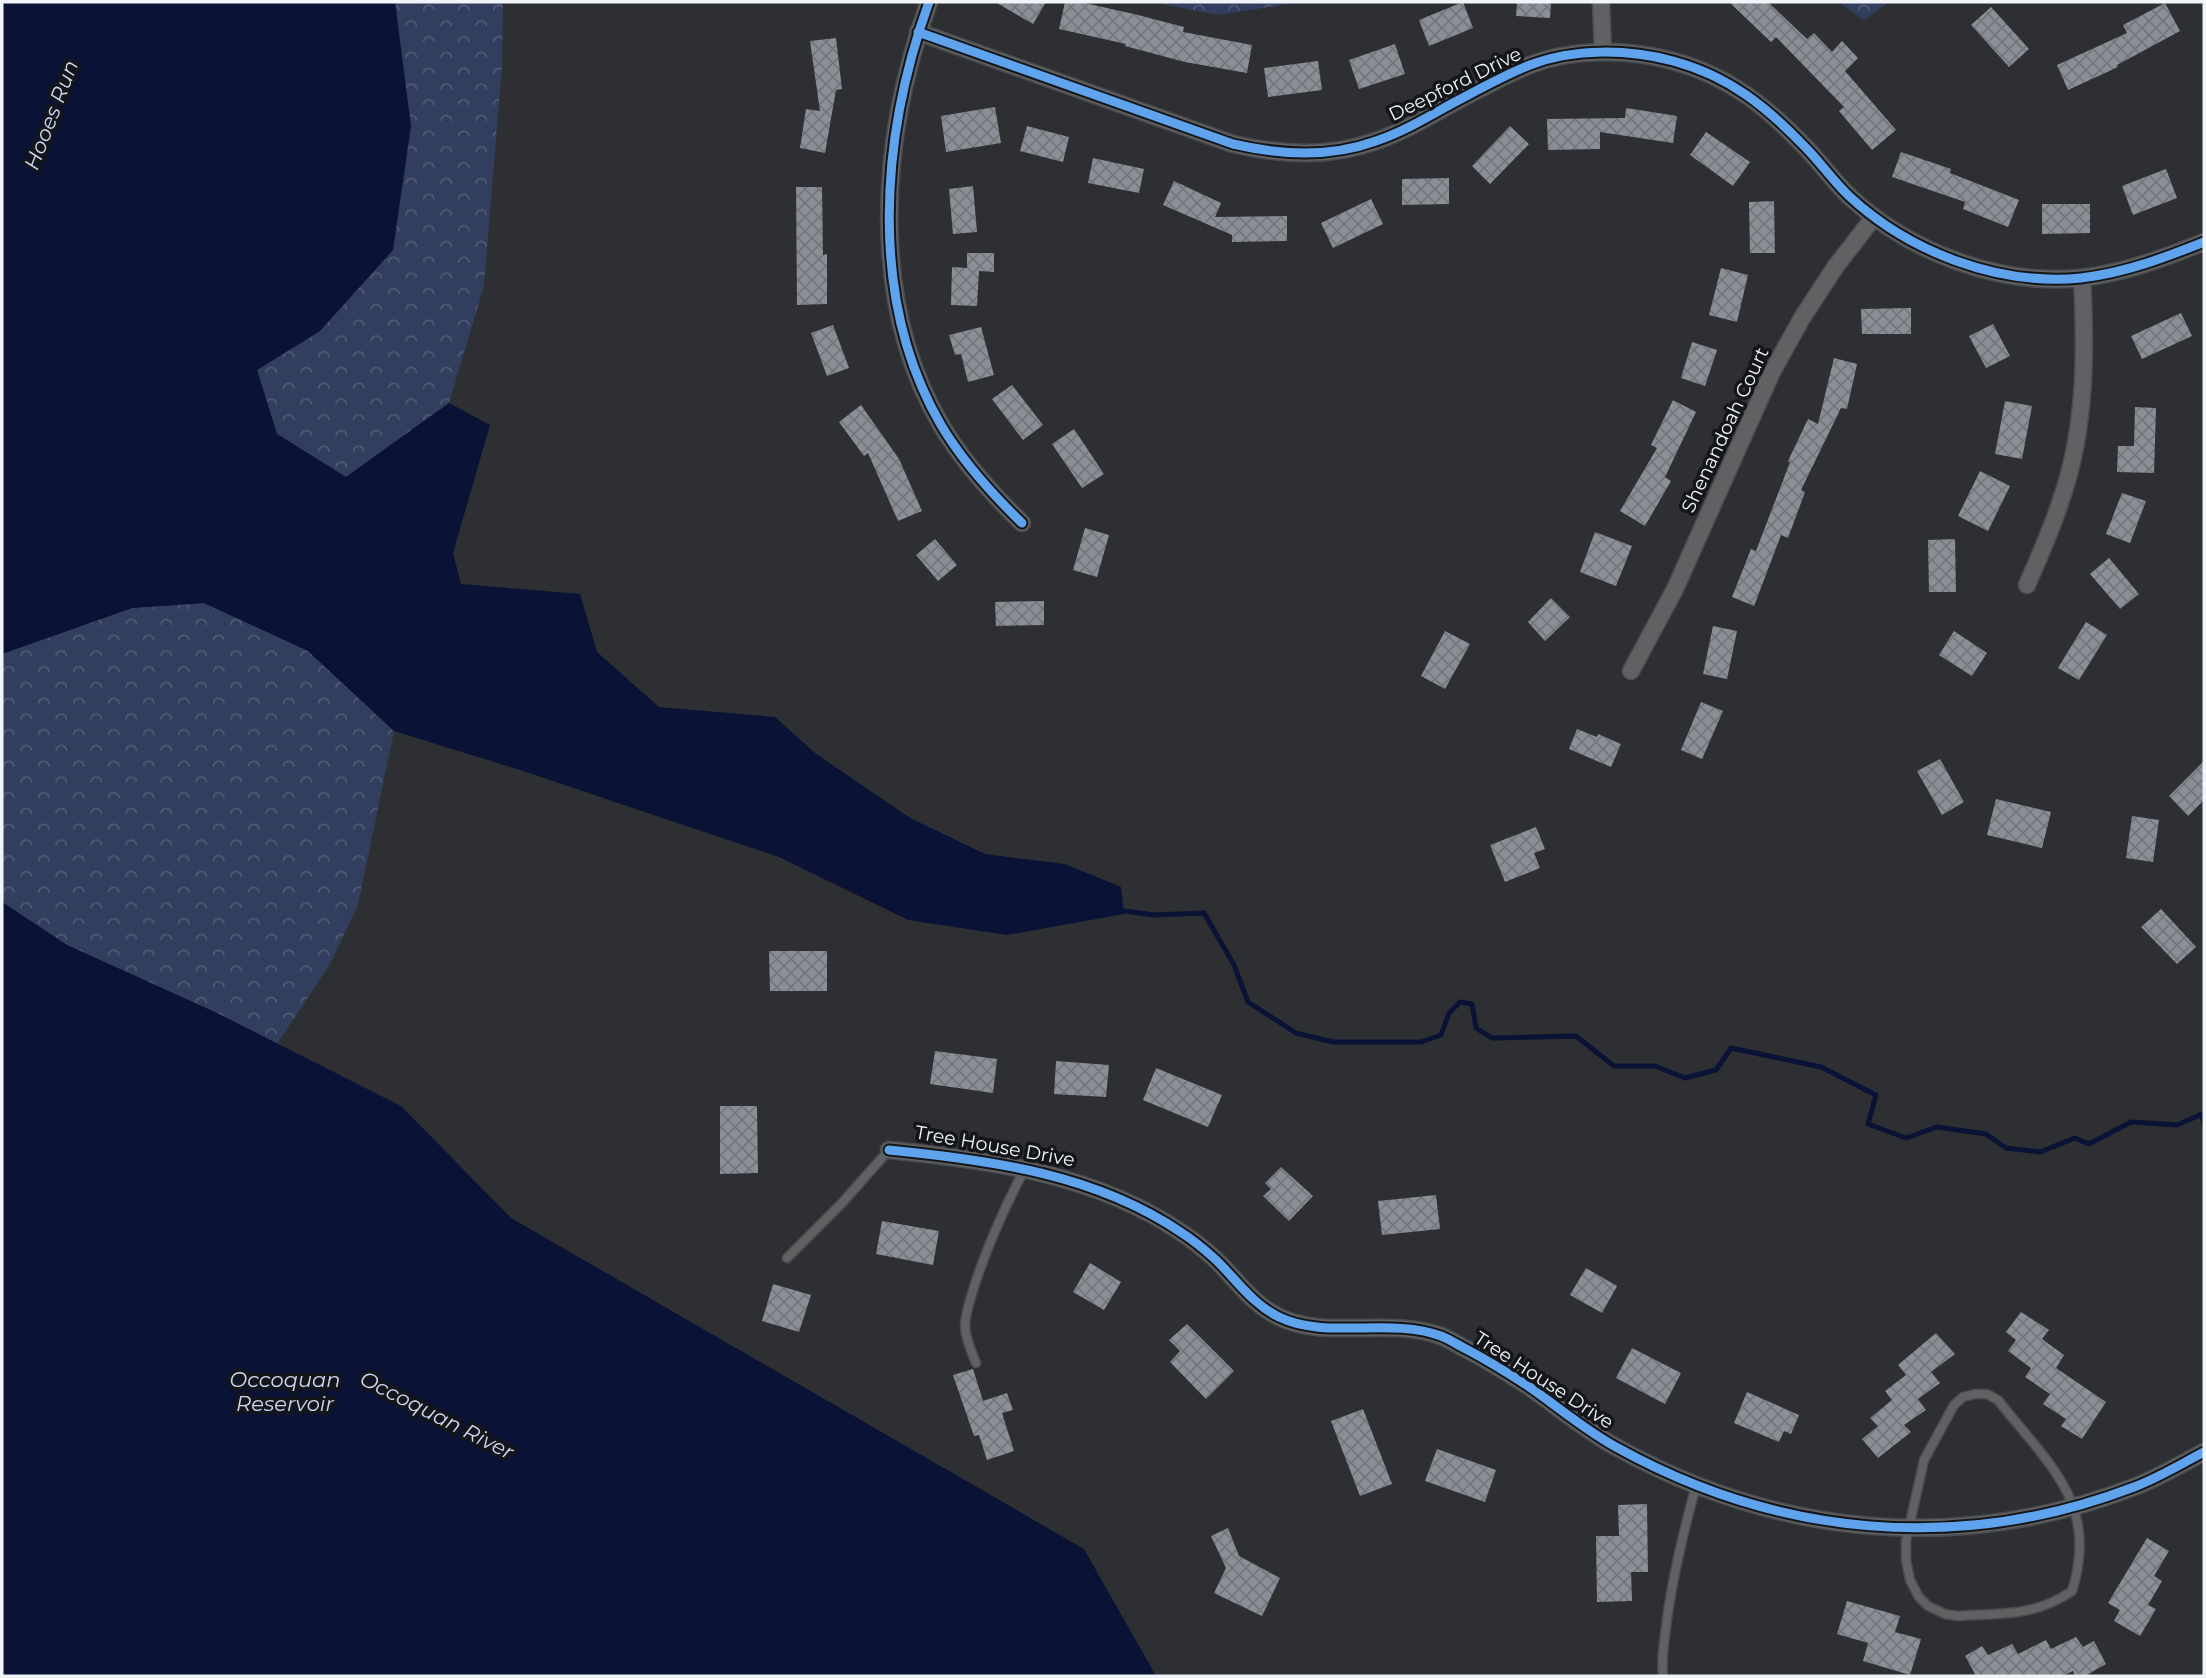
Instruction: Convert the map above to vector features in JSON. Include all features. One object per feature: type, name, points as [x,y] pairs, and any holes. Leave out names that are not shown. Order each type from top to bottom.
[{"type":"street","points":[[929,2],[905,80],[890,183],[890,260],[898,312],[909,355],[941,425],[965,461],[1022,523]]},
{"type":"street","points":[[1601,2],[1603,52]]},
{"type":"street","name":"Deepford Drive","points":[[918,32],[1233,144],[1297,154],[1335,151],[1398,133],[1531,65],[1563,57],[1603,52],[1648,55],[1674,61],[1729,83],[1762,105],[1807,149],[1848,195],[1874,217],[1910,240],[1974,267],[2049,280],[2082,278],[2121,271],[2168,257],[2204,242]]},
{"type":"street","name":"Shenandoah Court","points":[[1631,671],[1675,589],[1772,372],[1802,318],[1836,266],[1874,217]]},
{"type":"street","points":[[2027,585],[2061,501],[2078,429],[2083,379],[2082,278]]},
{"type":"street","name":"Tree House Drive","points":[[889,1150],[1024,1170],[1088,1186],[1125,1199],[1185,1235],[1216,1260],[1257,1303],[1275,1315],[1295,1324],[1316,1328],[1364,1326],[1440,1336],[1527,1385],[1611,1444],[1654,1468],[1696,1486],[1775,1512],[1864,1527],[1908,1529],[1975,1526],[2075,1507],[2136,1486],[2204,1452]]},
{"type":"lane","points":[[787,1258],[842,1203],[889,1150]]},
{"type":"lane","points":[[976,1363],[967,1343],[965,1326],[968,1308],[984,1257],[1004,1208],[1024,1170]]},
{"type":"lane","points":[[1987,1394],[1998,1400],[2067,1487],[2075,1507],[2081,1555],[2071,1591],[2055,1602],[2029,1611],[1958,1616],[1945,1614],[1928,1606],[1919,1597],[1910,1580],[1906,1560],[1908,1529],[1924,1460],[1954,1405],[1963,1397],[1987,1394]]},
{"type":"lane","points":[[1662,1676],[1670,1597],[1696,1486]]},
{"type":"green space","points":[[395,2],[503,2],[502,65],[484,286],[449,403],[346,477],[277,434],[257,370],[320,331],[401,50]]},
{"type":"green space","points":[[1151,2],[1301,2],[1219,15]]},
{"type":"green space","points":[[1838,2],[1889,2],[1864,20]]},
{"type":"green space","points":[[204,603],[308,651],[394,731],[358,905],[330,964],[277,1044],[217,1013],[67,945],[2,902],[2,654],[132,608]]},
{"type":"water","name":"Hooes Run","points":[[2,2],[395,2],[411,126],[393,250],[320,331],[257,370],[277,434],[346,477],[449,403],[490,425],[453,553],[461,584],[580,594],[597,652],[659,707],[775,717],[815,753],[910,818],[985,854],[1065,864],[1121,887],[1124,914],[1007,935],[908,920],[779,857],[520,770],[394,731],[308,651],[204,603],[132,608],[2,654]]},
{"type":"water","name":"Occoquan Reservoir","points":[[2,902],[67,945],[217,1013],[401,1106],[511,1218],[1084,1549],[1156,1676],[2,1676]]},
{"type":"building","points":[[995,2],[1046,2],[1033,24]]},
{"type":"building","points":[[1065,2],[1080,2],[1134,14],[1184,27],[1183,32],[1252,45],[1247,73],[1185,62],[1125,46],[1126,44],[1059,29]]},
{"type":"building","points":[[1463,2],[1473,28],[1429,46],[1419,20]]},
{"type":"building","points":[[1517,2],[1551,2],[1550,18],[1516,16]]},
{"type":"building","points":[[1729,2],[1768,2],[1807,39],[1814,33],[1832,52],[1842,41],[1858,58],[1845,71],[1896,130],[1872,150],[1839,111],[1844,107],[1776,37],[1771,42]]},
{"type":"building","points":[[2165,3],[2180,31],[2117,65],[2118,67],[2068,90],[2057,65],[2127,33],[2123,25]]},
{"type":"building","points":[[1991,7],[2029,49],[2009,67],[1971,25]]},
{"type":"building","points":[[836,38],[842,89],[836,90],[825,153],[800,148],[806,109],[820,111],[810,41]]},
{"type":"building","points":[[1395,44],[1405,74],[1359,89],[1349,60]]},
{"type":"building","points":[[1318,61],[1322,90],[1268,97],[1264,68]]},
{"type":"building","points":[[995,107],[1001,143],[946,152],[941,116]]},
{"type":"building","points":[[1626,108],[1677,116],[1673,143],[1600,132],[1600,149],[1548,150],[1547,119],[1625,118]]},
{"type":"building","points":[[1027,126],[1069,137],[1063,162],[1020,151]]},
{"type":"building","points":[[1510,126],[1529,144],[1490,184],[1472,166]]},
{"type":"building","points":[[1706,132],[1750,162],[1733,186],[1690,155]]},
{"type":"building","points":[[1901,152],[1951,169],[1950,173],[2019,200],[2008,227],[1963,209],[1965,202],[1892,177]]},
{"type":"building","points":[[1093,158],[1144,169],[1139,193],[1088,183]]},
{"type":"building","points":[[2166,169],[2177,198],[2133,215],[2122,186]]},
{"type":"building","points":[[1449,178],[1449,204],[1402,205],[1402,179]]},
{"type":"building","points":[[1174,181],[1221,203],[1215,217],[1287,216],[1287,241],[1232,242],[1232,235],[1163,205]]},
{"type":"building","points":[[973,186],[977,232],[953,234],[949,189]]},
{"type":"building","points":[[796,187],[822,187],[823,255],[827,254],[827,304],[797,305]]},
{"type":"building","points":[[1371,199],[1383,224],[1333,248],[1321,223]]},
{"type":"building","points":[[1774,201],[1775,253],[1750,253],[1749,202]]},
{"type":"building","points":[[2042,204],[2090,204],[2090,233],[2042,234]]},
{"type":"building","points":[[967,253],[994,253],[994,272],[979,271],[977,306],[951,305],[952,267],[967,268]]},
{"type":"building","points":[[1721,268],[1748,275],[1737,322],[1709,315]]},
{"type":"building","points":[[1911,308],[1911,334],[1862,334],[1861,309]]},
{"type":"building","points":[[2181,313],[2192,336],[2142,359],[2131,336]]},
{"type":"building","points":[[1993,324],[2010,356],[1986,368],[1969,336]]},
{"type":"building","points":[[833,325],[849,368],[827,376],[811,333]]},
{"type":"building","points":[[981,327],[994,375],[968,382],[961,354],[955,355],[949,335]]},
{"type":"building","points":[[1692,342],[1717,350],[1705,386],[1681,378]]},
{"type":"building","points":[[1834,358],[1857,364],[1847,409],[1841,408],[1801,490],[1805,492],[1788,538],[1781,535],[1754,606],[1732,597],[1751,549],[1756,551],[1790,462],[1788,461],[1808,419],[1818,424]]},
{"type":"building","points":[[1012,385],[1043,425],[1023,440],[992,399]]},
{"type":"building","points":[[1673,400],[1696,412],[1665,477],[1671,481],[1645,526],[1620,511],[1657,448],[1651,445]]},
{"type":"building","points":[[2005,401],[2032,406],[2022,459],[1995,454]]},
{"type":"building","points":[[861,405],[899,459],[922,511],[898,521],[868,453],[864,456],[839,422]]},
{"type":"building","points":[[2135,407],[2156,408],[2154,473],[2117,472],[2118,446],[2134,446]]},
{"type":"building","points":[[1074,429],[1104,474],[1082,488],[1052,444]]},
{"type":"building","points":[[1980,471],[2010,486],[1988,531],[1958,516]]},
{"type":"building","points":[[2122,493],[2146,501],[2130,543],[2106,534]]},
{"type":"building","points":[[1085,528],[1109,535],[1097,577],[1073,570]]},
{"type":"building","points":[[1595,532],[1632,546],[1616,586],[1580,572]]},
{"type":"building","points":[[935,539],[957,565],[938,581],[916,555]]},
{"type":"building","points":[[1955,539],[1956,592],[1929,592],[1928,540]]},
{"type":"building","points":[[2109,558],[2139,594],[2120,609],[2090,574]]},
{"type":"building","points":[[1551,598],[1570,617],[1545,641],[1528,622]]},
{"type":"building","points":[[1044,601],[1044,625],[996,626],[995,602]]},
{"type":"building","points":[[2086,622],[2107,635],[2079,680],[2058,668]]},
{"type":"building","points":[[1713,626],[1737,631],[1727,679],[1703,674]]},
{"type":"building","points":[[1445,631],[1470,644],[1445,689],[1421,676]]},
{"type":"building","points":[[1954,631],[1987,653],[1972,676],[1939,655]]},
{"type":"building","points":[[1701,702],[1723,711],[1702,759],[1681,750]]},
{"type":"building","points":[[1577,729],[1621,744],[1611,767],[1569,749]]},
{"type":"building","points":[[1940,759],[1964,802],[1942,815],[1917,771]]},
{"type":"building","points":[[2204,761],[2204,800],[2188,816],[2169,796]]},
{"type":"building","points":[[1996,799],[2051,812],[2042,848],[1987,835]]},
{"type":"building","points":[[2132,816],[2159,820],[2153,862],[2126,858]]},
{"type":"building","points":[[1536,827],[1545,849],[1534,853],[1540,868],[1505,882],[1490,845]]},
{"type":"building","points":[[2161,909],[2196,947],[2177,964],[2141,927]]},
{"type":"building","points":[[769,951],[827,951],[827,991],[770,991]]},
{"type":"building","points":[[935,1051],[997,1059],[993,1093],[930,1084]]},
{"type":"building","points":[[1056,1061],[1109,1065],[1106,1097],[1054,1094]]},
{"type":"building","points":[[1156,1068],[1222,1095],[1208,1127],[1143,1100]]},
{"type":"building","points":[[720,1106],[757,1106],[758,1173],[720,1174]]},
{"type":"building","points":[[1281,1167],[1313,1196],[1289,1221],[1263,1196],[1271,1189],[1265,1183]]},
{"type":"building","points":[[1436,1195],[1440,1229],[1382,1235],[1378,1201]]},
{"type":"building","points":[[882,1221],[939,1231],[933,1265],[876,1254]]},
{"type":"building","points":[[1090,1263],[1121,1282],[1104,1310],[1073,1292]]},
{"type":"building","points":[[1586,1268],[1617,1286],[1602,1313],[1570,1295]]},
{"type":"building","points":[[773,1284],[811,1295],[799,1332],[762,1321]]},
{"type":"building","points":[[2021,1312],[2049,1330],[2042,1339],[2064,1355],[2056,1368],[2106,1402],[2082,1439],[2061,1426],[2066,1419],[2043,1404],[2050,1394],[2025,1377],[2031,1368],[2008,1351],[2016,1340],[2006,1332]]},
{"type":"building","points":[[1187,1324],[1234,1371],[1206,1399],[1170,1362],[1180,1351],[1169,1340]]},
{"type":"building","points":[[1936,1333],[1955,1354],[1931,1372],[1940,1383],[1918,1399],[1926,1410],[1904,1425],[1911,1432],[1878,1458],[1862,1439],[1878,1426],[1870,1418],[1892,1400],[1885,1391],[1906,1375],[1898,1365]]},
{"type":"building","points":[[1632,1348],[1681,1373],[1665,1404],[1616,1378]]},
{"type":"building","points":[[973,1369],[983,1401],[1007,1393],[1013,1410],[1002,1413],[1014,1451],[987,1460],[979,1435],[974,1436],[953,1375]]},
{"type":"building","points":[[1747,1392],[1799,1415],[1791,1434],[1784,1431],[1779,1442],[1734,1423]]},
{"type":"building","points":[[1363,1409],[1392,1484],[1360,1496],[1331,1421]]},
{"type":"building","points":[[1437,1449],[1496,1470],[1485,1502],[1425,1481]]},
{"type":"building","points":[[1647,1504],[1648,1572],[1631,1572],[1632,1601],[1597,1602],[1596,1536],[1619,1536],[1618,1505]]},
{"type":"building","points":[[1228,1528],[1239,1556],[1280,1578],[1262,1616],[1214,1593],[1226,1568],[1211,1536]]},
{"type":"building","points":[[2147,1538],[2169,1551],[2154,1576],[2162,1581],[2148,1605],[2156,1609],[2140,1636],[2114,1621],[2120,1610],[2108,1603]]},
{"type":"building","points":[[1847,1601],[1900,1616],[1895,1632],[1921,1639],[1910,1675],[1863,1661],[1868,1643],[1837,1634]]},
{"type":"building","points":[[2076,1637],[2083,1647],[2094,1641],[2106,1664],[2085,1676],[2075,1676],[2073,1671],[2062,1676],[1976,1676],[1965,1656],[1982,1646],[1988,1655],[2012,1644],[2018,1654],[2046,1640],[2051,1649]]},
{"type":"waterway","points":[[1117,910],[1154,915],[1204,913],[1234,965],[1248,1002],[1296,1033],[1333,1042],[1421,1042],[1441,1035],[1449,1013],[1460,1002],[1472,1004],[1476,1028],[1492,1038],[1576,1036],[1614,1066],[1655,1066],[1685,1078],[1716,1070],[1731,1048],[1821,1067],[1876,1095],[1868,1124],[1906,1138],[1937,1127],[1986,1134],[2006,1148],[2040,1152],[2075,1138],[2089,1144],[2131,1122],[2177,1125],[2202,1114],[2204,1124]]},
{"type":"cycle path","points":[[929,2],[900,106],[892,161],[889,216],[892,270],[901,324],[917,376],[941,425],[978,477],[1022,523]]},
{"type":"cycle path","points":[[918,32],[1233,144],[1269,151],[1305,153],[1341,150],[1386,137],[1501,78],[1547,59],[1601,52],[1638,54],[1693,67],[1746,95],[1791,133],[1843,190],[1873,216],[1899,234],[1956,261],[2018,276],[2081,278],[2128,269],[2204,242]]},
{"type":"cycle path","points":[[889,1150],[1003,1165],[1078,1183],[1114,1197],[1149,1213],[1190,1239],[1215,1259],[1252,1298],[1279,1317],[1297,1324],[1317,1327],[1400,1328],[1441,1336],[1513,1376],[1616,1447],[1678,1477],[1741,1501],[1805,1517],[1870,1526],[1936,1528],[2002,1522],[2068,1508],[2134,1487],[2204,1452]]},
{"type":"water label","name":"Occoquan River","points":[[437,1415]]}]
